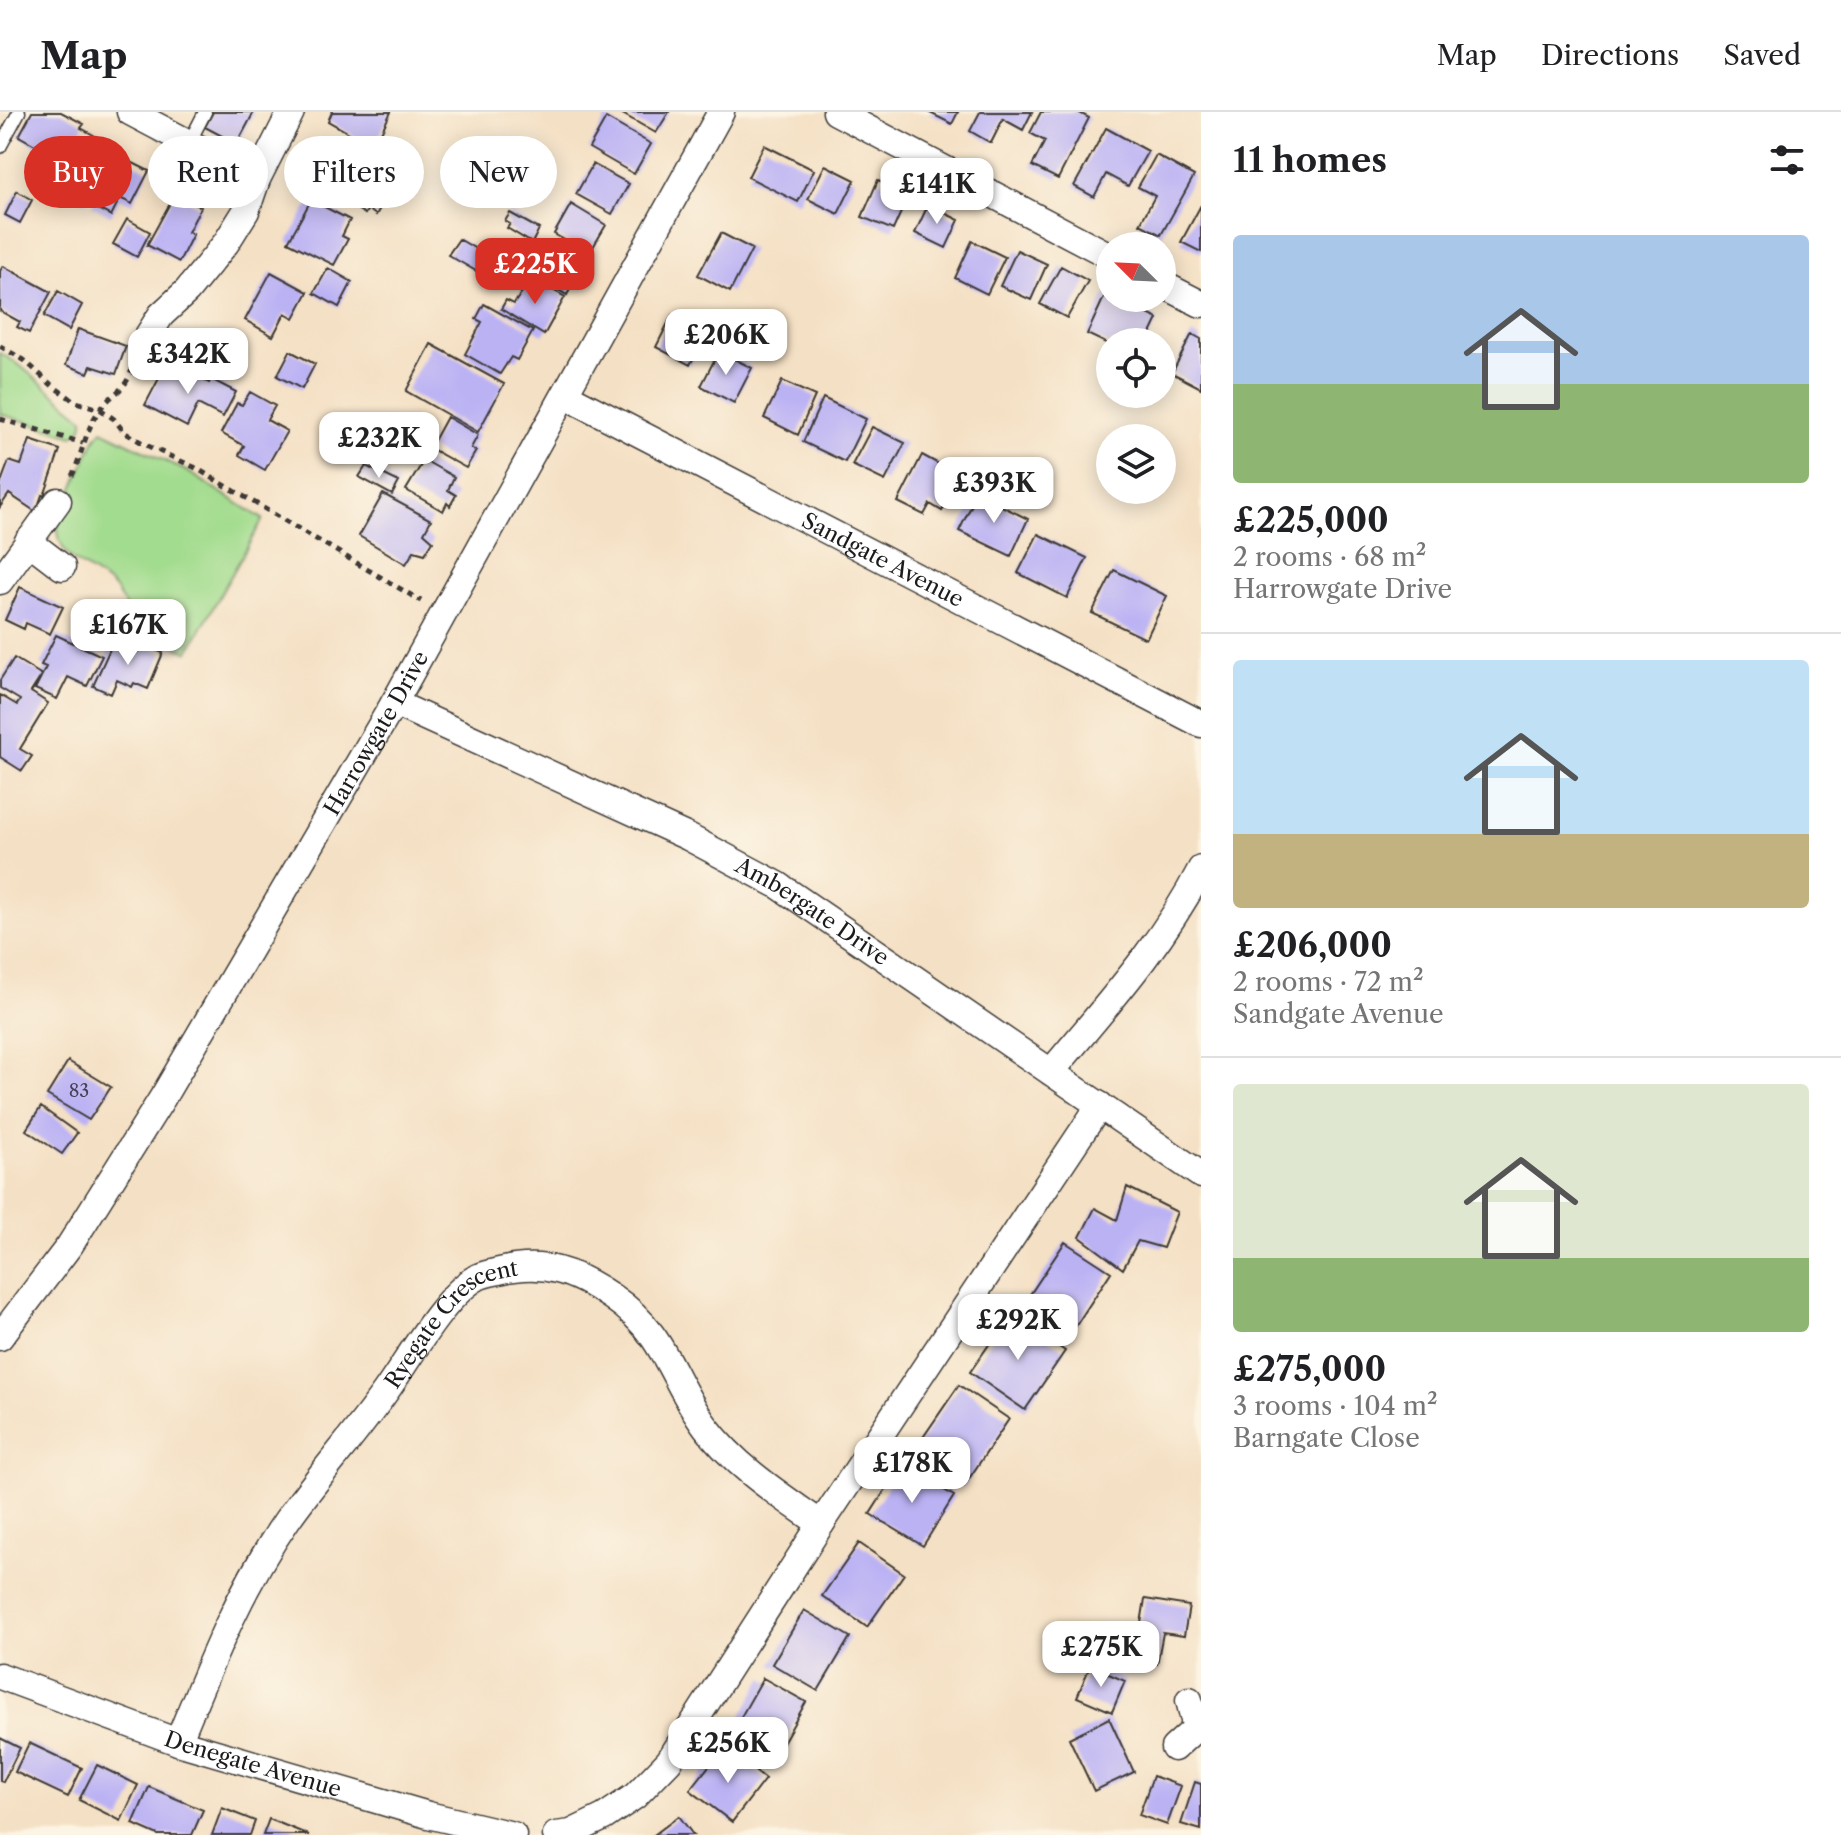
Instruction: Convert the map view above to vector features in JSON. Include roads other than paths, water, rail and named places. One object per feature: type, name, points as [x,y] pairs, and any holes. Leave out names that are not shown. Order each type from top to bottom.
[{"type":"street","points":[[130,112],[176,136]]},
{"type":"street","points":[[268,157],[291,112]]},
{"type":"street","name":"Harrowgate Drive","points":[[0,1337],[70,1245],[163,1097],[394,703],[721,112]]},
{"type":"street","points":[[836,112],[1096,249]]},
{"type":"street","points":[[142,345],[161,315],[187,291],[226,243],[247,208]]},
{"type":"street","points":[[1176,291],[1201,304]]},
{"type":"street","name":"Sandgate Avenue","points":[[565,395],[1201,724]]},
{"type":"street","points":[[0,581],[58,501]]},
{"type":"street","points":[[28,541],[62,567]]},
{"type":"street","name":"Ambergate Drive","points":[[394,703],[688,837],[778,885],[1201,1175]]},
{"type":"street","points":[[1051,1072],[1152,952],[1201,869]]},
{"type":"street","points":[[556,1835],[571,1833],[604,1817],[635,1796],[669,1761],[821,1524],[1100,1105]]},
{"type":"street","name":"Ryegate Crescent","points":[[178,1742],[224,1628],[286,1521],[371,1413],[455,1294],[478,1276],[532,1265],[557,1269],[587,1281],[614,1298],[648,1327],[705,1426],[725,1449],[755,1477],[821,1524]]},
{"type":"street","name":"Denegate Avenue","points":[[0,1676],[178,1742],[428,1815],[513,1835]]},
{"type":"street","points":[[1174,1748],[1199,1729],[1189,1700]]},
{"type":"lane","points":[[0,147],[19,112]]},
{"type":"lane","points":[[193,136],[205,112]]}]
